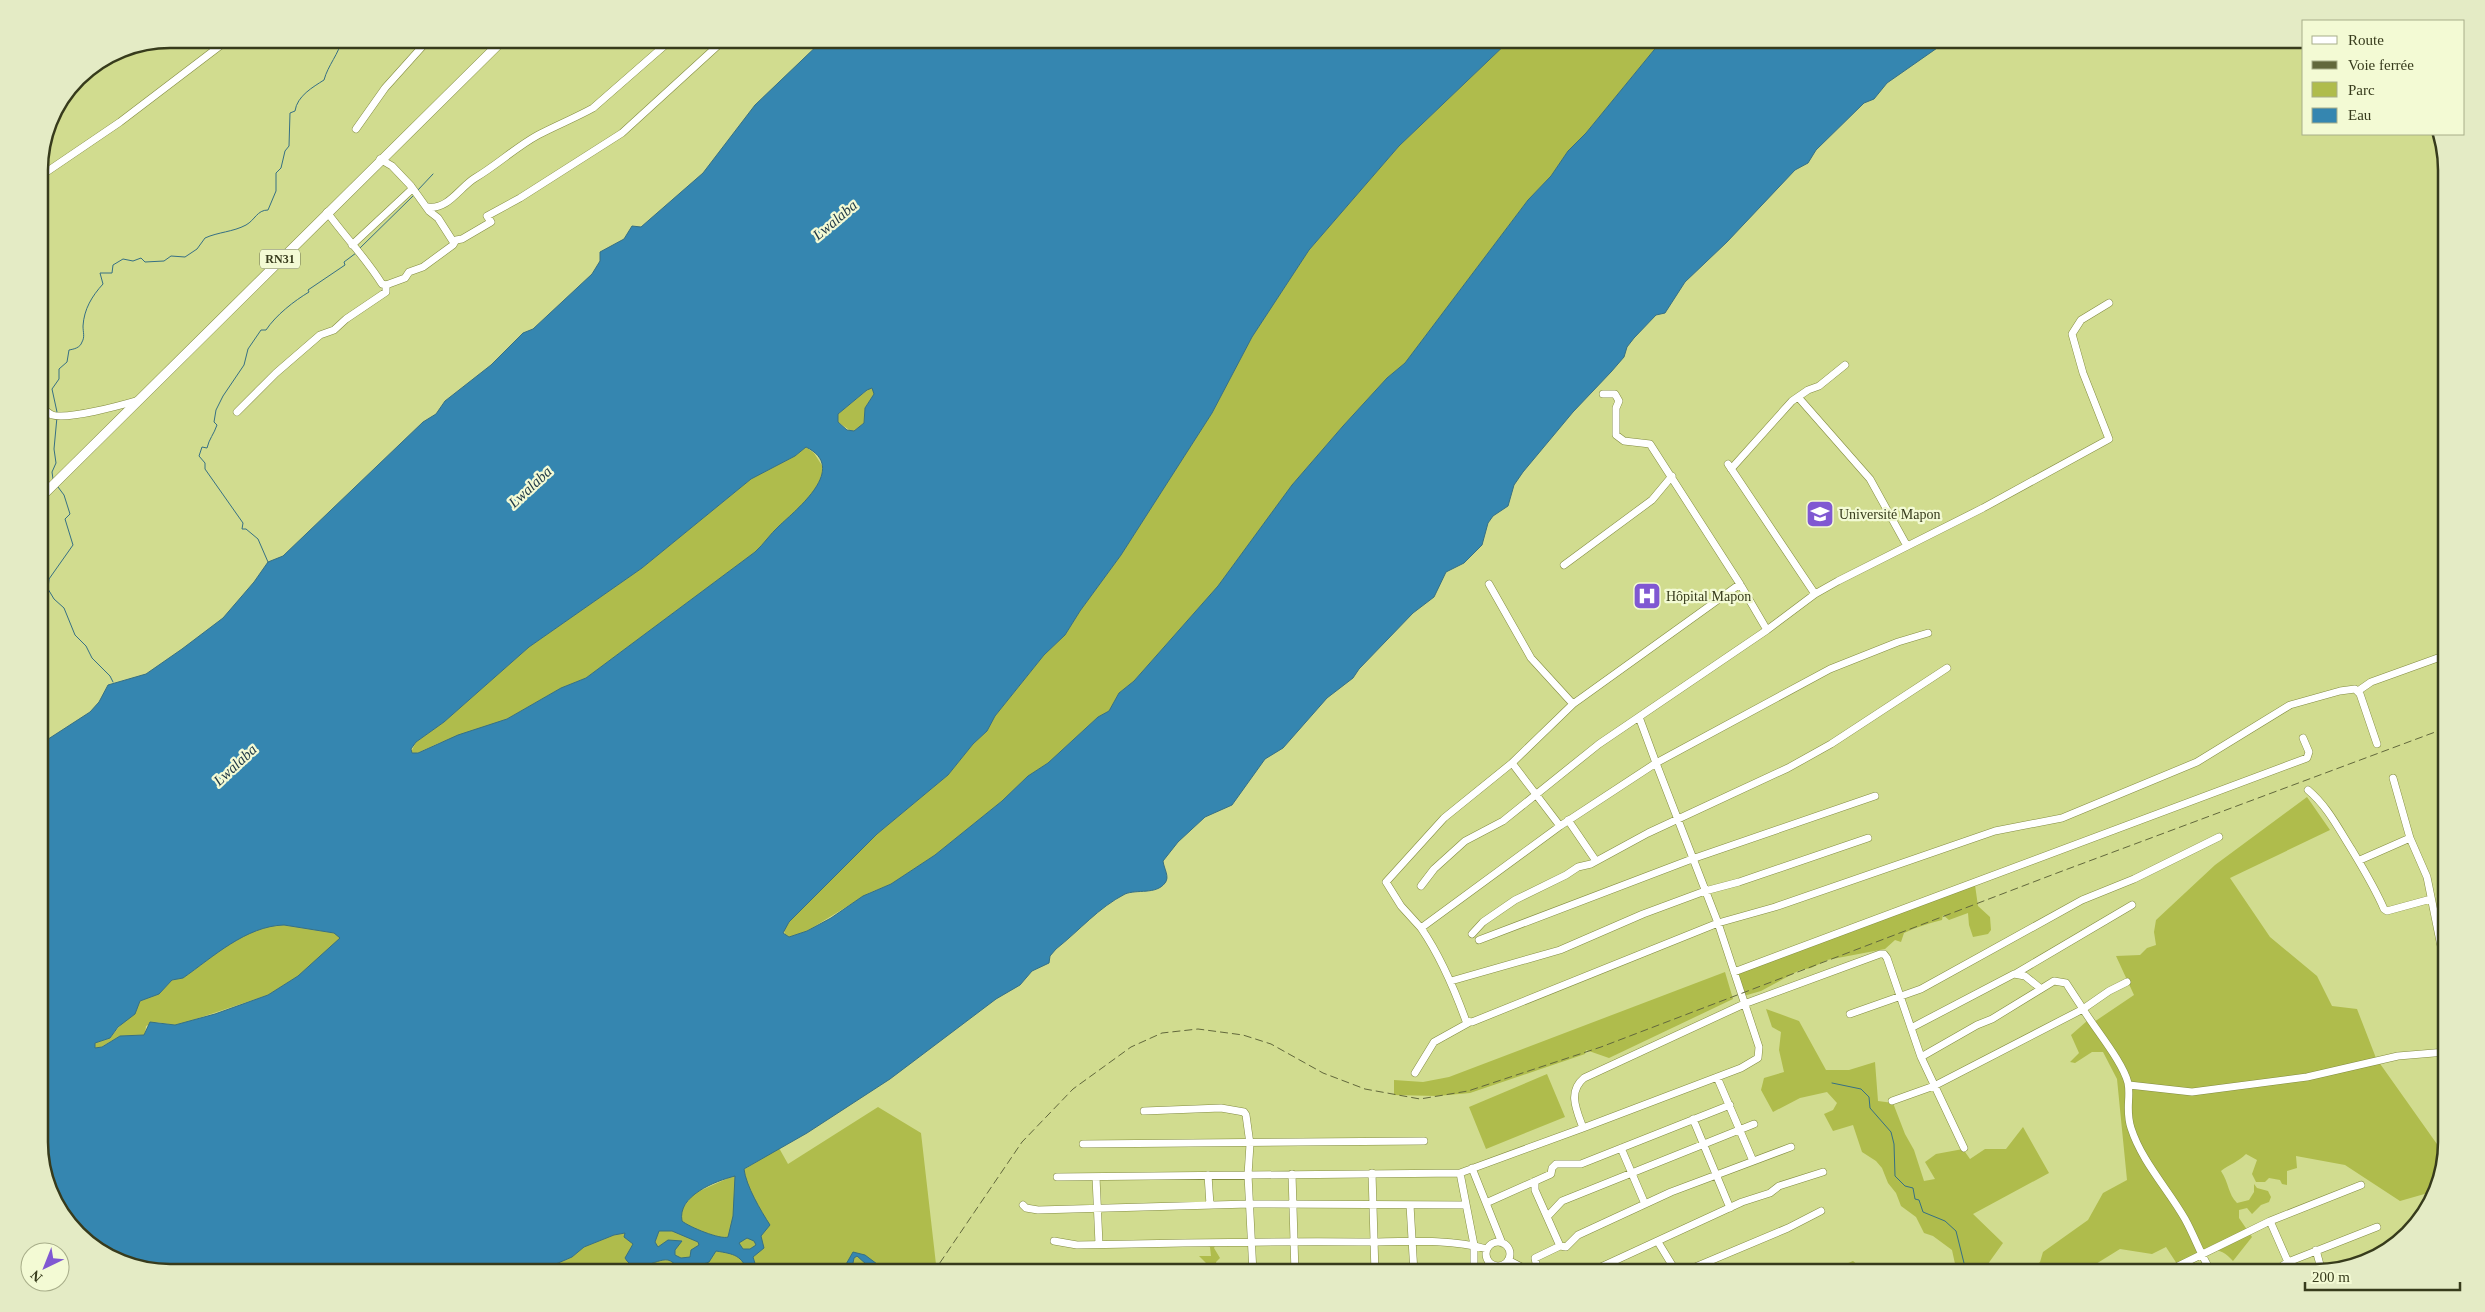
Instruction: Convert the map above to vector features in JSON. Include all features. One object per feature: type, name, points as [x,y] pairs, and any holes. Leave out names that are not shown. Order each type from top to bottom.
[{"type":"main road","name":"RN31","points":[[48,489],[140,400],[380,159],[495,48]]},
{"type":"street","points":[[48,171],[120,122],[217,48]]},
{"type":"street","points":[[356,130],[385,88],[421,48]]},
{"type":"street","points":[[428,207],[444,204],[474,178],[521,146],[593,108],[662,48]]},
{"type":"street","points":[[327,212],[352,246],[362,255],[382,284],[386,285],[405,278],[409,273],[423,267],[456,240],[462,239],[491,222],[487,216],[520,198],[622,133],[715,48]]},
{"type":"street","points":[[380,159],[392,166],[411,186],[454,243]]},
{"type":"street","points":[[352,246],[408,194],[411,186]]},
{"type":"street","points":[[237,412],[276,373],[320,335],[334,330],[346,319],[386,292],[386,285]]},
{"type":"street","points":[[1421,886],[1434,869],[1465,841],[1504,821],[1599,744],[1767,630],[1815,594],[2109,439],[2075,349],[2072,334],[2081,320],[2109,303]]},
{"type":"street","points":[[1815,594],[1729,466],[1798,396],[1819,386],[1845,365]]},
{"type":"street","points":[[1603,394],[1614,394],[1619,400],[1616,408],[1616,436],[1624,441],[1650,444],[1740,584],[1767,630]]},
{"type":"street","points":[[1798,396],[1870,479],[1907,546]]},
{"type":"street","points":[[48,412],[52,415],[63,415],[108,408],[140,400]]},
{"type":"street","points":[[1564,565],[1652,500],[1672,476]]},
{"type":"street","points":[[1489,584],[1532,658],[1573,704]]},
{"type":"street","points":[[1470,1022],[1466,1021],[1451,981],[1433,945],[1402,906],[1386,882],[1444,818],[1512,763],[1573,704],[1740,584]]},
{"type":"street","points":[[1421,928],[1568,820],[1656,763],[1830,669],[1898,642],[1928,633]]},
{"type":"street","points":[[2358,691],[2371,682],[2438,658]]},
{"type":"street","points":[[1472,934],[1483,922],[1516,900],[1578,867],[1596,861],[1648,832],[1788,768],[1831,744],[1947,668]]},
{"type":"street","points":[[1415,1073],[1434,1042],[1470,1022],[1718,923],[1775,907],[1987,834],[2029,823],[2062,818],[2197,762],[2290,705],[2340,691],[2352,689],[2358,691]]},
{"type":"street","points":[[2358,691],[2377,744]]},
{"type":"street","points":[[1057,1177],[1460,1173],[1741,1068],[1758,1058],[1759,1047],[1718,923],[1676,820],[1639,718]]},
{"type":"street","points":[[1734,972],[2307,758],[2309,752],[2303,738]]},
{"type":"street","points":[[1512,763],[1560,826]]},
{"type":"street","points":[[2393,778],[2410,838],[2427,877],[2438,915]]},
{"type":"street","points":[[2308,790],[2326,807],[2360,860],[2386,910],[2397,910],[2432,899]]},
{"type":"street","points":[[1479,940],[1692,859],[1875,796]]},
{"type":"street","points":[[1568,820],[1596,861]]},
{"type":"street","points":[[1850,1014],[1921,989],[2079,902],[2134,879],[2219,837]]},
{"type":"street","points":[[1451,981],[1560,950],[1643,914],[1705,891],[1739,882],[1868,838]]},
{"type":"street","points":[[2360,860],[2410,838]]},
{"type":"street","points":[[1911,1028],[2014,974],[2110,916],[2132,905]]},
{"type":"street","points":[[1583,1128],[1574,1101],[1575,1089],[1584,1078],[1744,1004],[1884,954],[1921,1057],[1964,1148]]},
{"type":"street","points":[[2014,974],[2025,976],[2040,988]]},
{"type":"street","points":[[1921,1057],[1977,1025],[1992,1020],[2040,988],[2054,981],[2063,982],[2124,1072],[2129,1085],[2126,1110],[2133,1134],[2160,1182],[2185,1218],[2206,1264]]},
{"type":"street","points":[[1892,1101],[1934,1086],[2083,1009],[2109,991],[2127,982]]},
{"type":"street","points":[[2129,1085],[2192,1092],[2307,1077],[2398,1056],[2438,1053]]},
{"type":"street","points":[[1717,1077],[1753,1161]]},
{"type":"street","points":[[1486,1204],[1552,1174],[1552,1168],[1556,1164],[1579,1164],[1730,1105]]},
{"type":"street","points":[[1144,1111],[1221,1108],[1244,1112],[1249,1127],[1250,1144],[1248,1175],[1252,1264]]},
{"type":"street","points":[[1693,1119],[1730,1208]]},
{"type":"street","points":[[1547,1217],[1562,1201],[1754,1124]]},
{"type":"street","points":[[1083,1144],[1424,1141]]},
{"type":"street","points":[[1536,1264],[1535,1258],[1560,1246],[1566,1247],[1578,1235],[1645,1204],[1790,1147]]},
{"type":"street","points":[[1621,1148],[1645,1204]]},
{"type":"street","points":[[1472,1168],[1502,1243],[1509,1250],[1508,1260],[1503,1264]]},
{"type":"street","points":[[1608,1264],[1730,1208],[1770,1193],[1778,1186],[1823,1172]]},
{"type":"street","points":[[1460,1173],[1474,1245],[1474,1264]]},
{"type":"street","points":[[1292,1174],[1295,1264]]},
{"type":"street","points":[[1372,1174],[1375,1264]]},
{"type":"street","points":[[1208,1175],[1210,1205]]},
{"type":"street","points":[[1096,1176],[1099,1244]]},
{"type":"street","points":[[1534,1181],[1534,1190],[1560,1246]]},
{"type":"street","points":[[2182,1264],[2270,1221],[2361,1185]]},
{"type":"street","points":[[1023,1205],[1026,1208],[1038,1210],[1249,1204],[1466,1205]]},
{"type":"street","points":[[1410,1205],[1413,1264]]},
{"type":"street","points":[[1702,1264],[1788,1228],[1821,1211]]},
{"type":"street","points":[[2270,1221],[2288,1262]]},
{"type":"street","points":[[2285,1264],[2376,1227]]},
{"type":"street","points":[[1054,1241],[1077,1244],[1251,1241],[1412,1242],[1474,1245],[1487,1252]]},
{"type":"street","points":[[1658,1242],[1671,1264]]},
{"type":"street","points":[[1478,1264],[1494,1243],[1502,1243]]},
{"type":"street","points":[[2316,1250],[2320,1264]]},
{"type":"street","points":[[1487,1252],[1489,1262],[1492,1264]]},
{"type":"street","points":[[1508,1260],[1516,1264]]},
{"type":"green space","points":[[1502,48],[1656,48],[1586,133],[1568,151],[1551,176],[1528,200],[1405,363],[1387,378],[1292,485],[1218,586],[1134,681],[1119,693],[1109,711],[1098,717],[1048,763],[1028,776],[1002,801],[935,855],[891,884],[869,893],[807,931],[789,937],[785,935],[784,930],[789,922],[877,834],[948,775],[973,744],[987,731],[995,716],[1044,655],[1065,635],[1121,555],[1212,413],[1252,337],[1309,250],[1399,146]]},
{"type":"green space","points":[[870,388],[874,389],[874,394],[865,408],[864,423],[852,432],[838,422],[838,414]]},
{"type":"green space","points":[[806,447],[814,453],[823,467],[818,485],[807,500],[755,552],[586,678],[561,688],[507,719],[439,743],[415,754],[411,752],[416,742],[444,722],[529,647],[642,568],[751,479],[795,456]]},
{"type":"green space","points":[[2307,797],[2330,830],[2230,878],[2270,937],[2317,976],[2332,1006],[2357,1009],[2376,1058],[2438,1145],[2435,1167],[2426,1193],[2400,1201],[2345,1165],[2296,1156],[2297,1168],[2287,1171],[2287,1185],[2282,1184],[2280,1180],[2269,1178],[2265,1182],[2256,1182],[2252,1174],[2257,1160],[2246,1154],[2221,1171],[2232,1196],[2237,1203],[2249,1200],[2254,1192],[2254,1184],[2257,1188],[2268,1191],[2271,1197],[2269,1202],[2261,1205],[2252,1214],[2247,1208],[2239,1210],[2239,1218],[2252,1237],[2233,1261],[2226,1254],[2219,1251],[2206,1250],[2177,1264],[2166,1247],[2152,1254],[2120,1249],[2096,1264],[2037,1264],[2043,1252],[2088,1220],[2103,1193],[2127,1180],[2117,1079],[2103,1052],[2092,1052],[2075,1063],[2070,1062],[2079,1053],[2071,1035],[2087,1021],[2094,1022],[2134,995],[2116,956],[2140,955],[2147,948],[2156,945],[2154,932],[2156,920],[2215,865]]},
{"type":"green space","points":[[1975,885],[1978,906],[1990,917],[1991,930],[1988,934],[1973,937],[1968,913],[1949,920],[1943,915],[1942,920],[1904,933],[1901,942],[1895,940],[1885,949],[1827,960],[1811,968],[1800,970],[1761,991],[1740,997],[1734,972],[1769,962]]},
{"type":"green space","points":[[284,925],[334,933],[340,936],[340,939],[298,976],[268,995],[175,1025],[156,1022],[146,1026],[145,1035],[120,1036],[98,1049],[95,1048],[95,1043],[110,1038],[140,1001],[159,994],[172,980],[183,978],[218,952],[243,937],[256,931]]},
{"type":"green space","points":[[1725,972],[1733,999],[1609,1058],[1586,1050],[1585,1054],[1470,1093],[1437,1096],[1394,1095],[1394,1080],[1423,1082],[1449,1077]]},
{"type":"green space","points":[[1766,1009],[1799,1021],[1826,1070],[1849,1070],[1875,1062],[1878,1101],[1893,1103],[1905,1134],[1914,1150],[1924,1181],[1935,1179],[1925,1162],[1936,1154],[1963,1149],[1970,1159],[1985,1149],[2006,1149],[2023,1127],[2049,1173],[1973,1214],[2003,1243],[1988,1264],[1955,1264],[1952,1250],[1933,1236],[1924,1233],[1916,1217],[1901,1206],[1882,1168],[1876,1161],[1862,1152],[1853,1125],[1833,1131],[1824,1114],[1833,1110],[1837,1103],[1827,1092],[1800,1098],[1773,1112],[1761,1090],[1764,1078],[1784,1072],[1779,1050],[1781,1032],[1772,1027]]},
{"type":"green space","points":[[1547,1074],[1565,1117],[1486,1149],[1469,1107]]},
{"type":"green space","points":[[878,1107],[921,1133],[936,1264],[556,1264],[572,1257],[584,1247],[614,1235],[625,1233],[684,1207],[693,1194],[735,1175],[779,1148],[788,1164]]},
{"type":"green space","points":[[1204,1244],[1216,1244],[1214,1248],[1220,1258],[1216,1264],[1207,1264],[1199,1256],[1211,1256],[1210,1247]]},
{"type":"green space","points":[[1853,1261],[1856,1264],[1846,1264]]},
{"type":"water","name":"Lwalaba","points":[[815,48],[1502,48],[1399,146],[1309,250],[1252,337],[1212,413],[1121,555],[1065,635],[1044,655],[995,716],[987,731],[973,744],[948,775],[877,834],[789,922],[783,933],[789,937],[807,931],[831,918],[863,896],[891,884],[935,855],[1002,801],[1028,776],[1048,763],[1098,717],[1109,711],[1119,693],[1134,681],[1218,586],[1292,485],[1387,378],[1405,363],[1528,200],[1551,176],[1568,151],[1586,133],[1656,48],[1937,48],[1887,83],[1874,99],[1864,103],[1816,150],[1808,163],[1795,170],[1727,242],[1685,282],[1665,313],[1656,315],[1634,338],[1627,347],[1624,357],[1573,412],[1523,472],[1514,485],[1508,506],[1493,516],[1488,523],[1482,545],[1464,563],[1446,572],[1434,597],[1413,613],[1359,669],[1353,678],[1327,698],[1283,748],[1265,759],[1232,805],[1205,817],[1178,842],[1163,861],[1167,878],[1161,887],[1125,894],[1115,900],[1056,949],[1050,956],[1049,963],[1032,971],[1020,985],[996,999],[890,1079],[807,1133],[744,1169],[745,1176],[758,1206],[770,1225],[761,1236],[764,1248],[753,1257],[755,1264],[744,1264],[736,1256],[716,1251],[709,1262],[702,1264],[675,1264],[668,1260],[663,1260],[649,1264],[631,1264],[625,1258],[633,1244],[624,1237],[625,1233],[614,1235],[584,1247],[572,1257],[556,1264],[169,1264],[138,1260],[115,1252],[89,1234],[68,1210],[60,1197],[50,1167],[48,1151],[48,739],[90,712],[99,702],[108,685],[146,674],[223,618],[254,582],[268,562],[283,556],[423,422],[436,414],[445,401],[491,365],[523,333],[533,329],[592,274],[600,261],[600,252],[624,239],[632,226],[641,227],[703,173],[755,105]],"holes":[[[872,388],[874,394],[865,408],[864,423],[854,431],[847,430],[838,422],[838,414]],[[806,447],[818,456],[822,466],[821,477],[807,499],[755,552],[586,678],[561,688],[507,719],[458,735],[418,753],[412,753],[411,749],[416,742],[444,722],[529,647],[642,568],[751,479],[795,456]],[[284,925],[334,933],[340,938],[298,976],[268,995],[215,1014],[175,1025],[150,1022],[144,1035],[120,1036],[102,1047],[95,1048],[95,1043],[110,1038],[118,1027],[135,1014],[140,1001],[159,994],[172,980],[183,978],[230,944],[256,931]],[[735,1176],[733,1216],[728,1237],[719,1237],[682,1221],[682,1212],[685,1204],[691,1197],[708,1186]],[[659,1231],[672,1231],[698,1242],[699,1245],[691,1250],[690,1257],[681,1258],[675,1255],[675,1250],[682,1241],[668,1240],[658,1247],[655,1242]],[[747,1238],[754,1241],[756,1245],[750,1249],[743,1249],[739,1243]]]},
{"type":"water","points":[[853,1252],[865,1255],[877,1264],[866,1264],[857,1256],[854,1258],[853,1264],[846,1264]]},
{"type":"waterway","points":[[57,412],[52,389],[59,379],[59,369],[67,362],[69,350],[78,347],[83,340],[83,326],[87,308],[95,293],[103,284],[100,273],[112,273],[113,265],[123,259],[133,261],[141,258],[145,262],[164,261],[171,256],[185,257],[197,249],[205,238],[241,227],[249,223],[259,213],[268,210],[276,191],[276,173],[281,168],[285,151],[289,146],[290,113],[295,111],[296,106],[306,92],[324,80],[339,48]]},
{"type":"waterway","points":[[418,190],[433,174]]},
{"type":"waterway","points":[[359,249],[414,195]]},
{"type":"waterway","points":[[268,562],[258,539],[246,529],[242,529],[243,523],[205,469],[205,463],[199,456],[202,447],[207,448],[217,425],[214,422],[216,410],[244,365],[248,349],[261,330],[266,330],[286,309],[309,292],[308,290],[345,265],[344,262],[356,253]]},
{"type":"waterway","points":[[53,479],[52,472],[56,463],[54,449],[57,417]]},
{"type":"waterway","points":[[58,487],[64,495],[70,514],[65,519],[73,545],[49,579],[48,589],[54,599],[64,608],[75,635],[86,646],[92,658],[110,676],[113,682]]},
{"type":"waterway","points":[[1832,1083],[1861,1089],[1869,1097],[1870,1108],[1891,1132],[1894,1144],[1895,1176],[1905,1186],[1913,1188],[1915,1199],[1919,1200],[1923,1212],[1945,1221],[1956,1231],[1964,1264]]},
{"type":"railway","points":[[939,1264],[1022,1142],[1073,1089],[1131,1047],[1162,1033],[1198,1029],[1243,1035],[1271,1044],[1323,1073],[1365,1089],[1420,1099],[1468,1091],[1601,1047],[2057,873],[2438,731]]},
{"type":"place","name":"Université Mapon","points":[[1820,514]]},
{"type":"place","name":"Hôpital Mapon","points":[[1647,596]]}]
